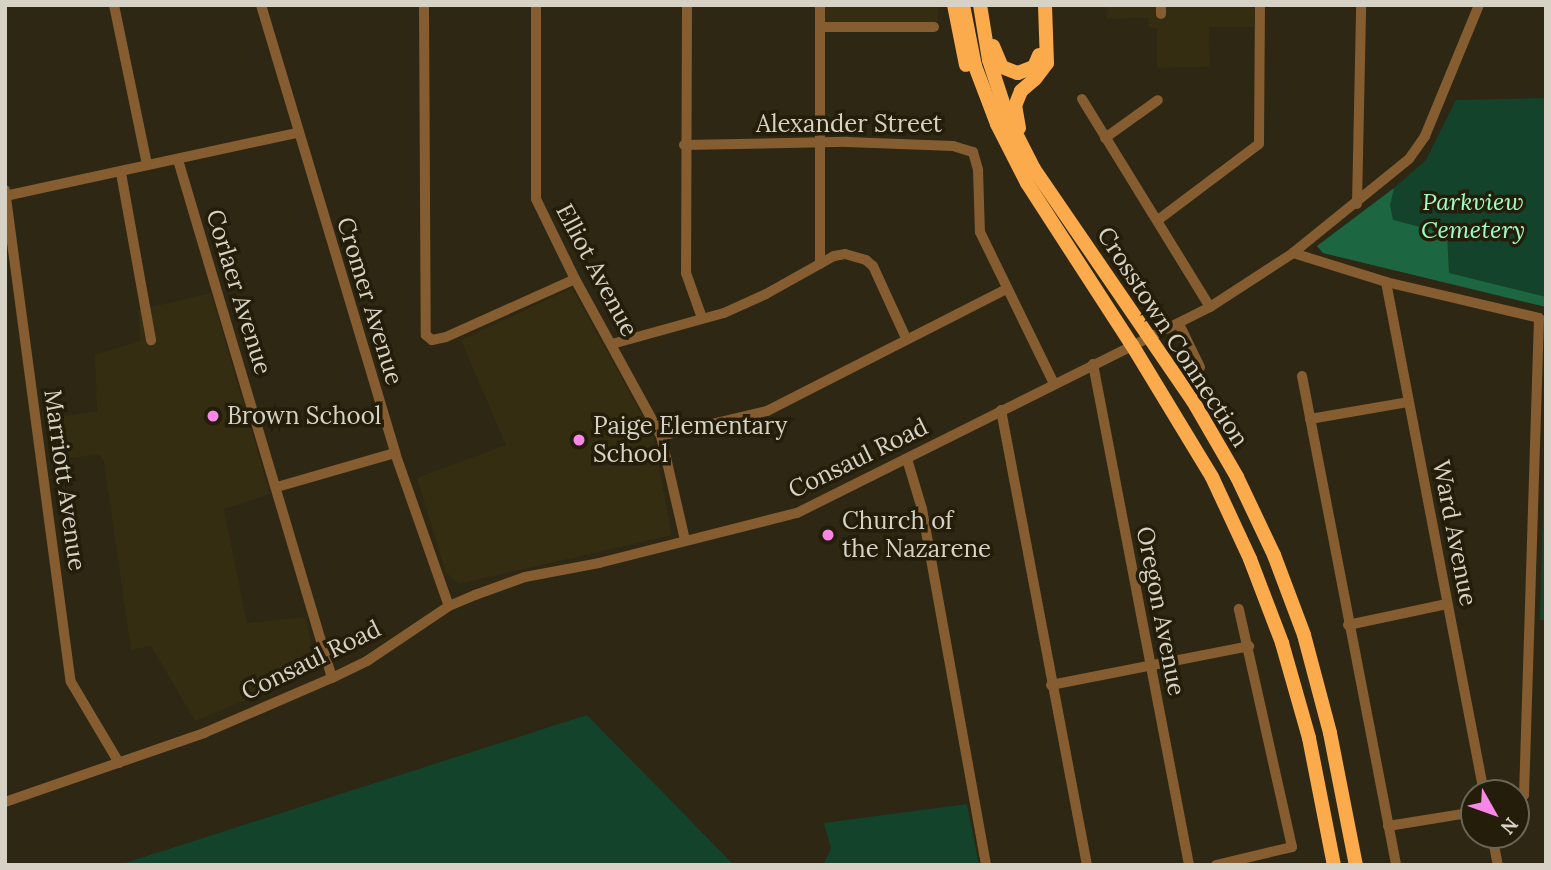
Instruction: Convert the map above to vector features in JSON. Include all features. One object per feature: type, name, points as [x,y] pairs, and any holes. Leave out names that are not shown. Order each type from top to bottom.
[{"type":"highway","points":[[954,5],[965,63],[980,105],[995,135],[1027,183]]},
{"type":"highway","name":"Crosstown Connection","points":[[963,5],[975,66],[997,124],[1027,183],[1132,345],[1212,477],[1254,571],[1282,643],[1309,738],[1334,865]]},
{"type":"highway","points":[[981,13],[1002,67],[1018,74],[1034,67],[1042,44],[1039,5]]},
{"type":"highway","points":[[1034,169],[1018,125],[1015,106],[1021,91],[1035,79],[1047,62],[1045,5]]},
{"type":"highway","name":"Crosstown Connection","points":[[981,13],[989,60],[1008,118],[1034,169],[1193,401],[1237,477],[1274,555],[1304,635],[1330,733],[1356,865]]},
{"type":"street","points":[[114,5],[147,165]]},
{"type":"street","name":"Cromer Avenue","points":[[261,5],[297,134],[395,453],[449,606]]},
{"type":"street","points":[[424,5],[426,335],[432,340],[459,332],[575,279]]},
{"type":"street","name":"Elliot Avenue","points":[[536,5],[536,199],[575,279],[661,436],[685,540]]},
{"type":"street","points":[[687,5],[684,145],[686,273],[702,318]]},
{"type":"street","points":[[820,5],[820,264]]},
{"type":"street","points":[[1158,220],[1259,144],[1260,5]]},
{"type":"street","points":[[1357,204],[1361,5]]},
{"type":"street","name":"Consaul Road","points":[[5,802],[204,733],[332,678],[367,661],[449,606],[525,577],[599,563],[797,513],[1093,364],[1179,324],[1293,253],[1357,204],[1409,159],[1425,135],[1479,5]]},
{"type":"street","points":[[820,27],[934,27]]},
{"type":"street","points":[[1082,99],[1210,307]]},
{"type":"street","points":[[1105,138],[1158,100]]},
{"type":"street","points":[[5,194],[121,173],[147,165],[297,134]]},
{"type":"street","name":"Alexander Street","points":[[684,145],[819,143],[953,146],[973,152],[978,170],[980,232],[1054,384]]},
{"type":"street","name":"Corlaer Avenue","points":[[178,160],[332,678]]},
{"type":"street","points":[[121,173],[151,340]]},
{"type":"street","name":"Marriott Avenue","points":[[5,194],[71,682],[119,763]]},
{"type":"street","points":[[1293,253],[1386,282],[1539,318],[1525,779]]},
{"type":"street","points":[[612,344],[724,313],[766,294],[834,256],[845,254],[866,260],[873,267],[906,338]]},
{"type":"street","name":"Ward Avenue","points":[[1386,282],[1481,779]]},
{"type":"street","points":[[661,436],[767,411],[1006,289]]},
{"type":"street","points":[[1179,324],[1200,367]]},
{"type":"street","name":"Oregon Avenue","points":[[1093,364],[1189,865]]},
{"type":"street","points":[[1302,376],[1396,865]]},
{"type":"street","points":[[1310,419],[1408,402]]},
{"type":"street","points":[[1001,410],[1087,865]]},
{"type":"street","points":[[276,487],[395,453]]},
{"type":"street","points":[[907,459],[922,509],[986,865]]},
{"type":"street","points":[[1348,625],[1447,604]]},
{"type":"street","points":[[1216,865],[1292,847],[1239,609]]},
{"type":"street","points":[[1051,685],[1249,646]]},
{"type":"street","points":[[1388,826],[1460,814]]},
{"type":"shaded area","points":[[824,5],[938,5],[938,22],[824,22]]},
{"type":"shaded area","points":[[1090,5],[1254,5],[1254,27],[1209,27],[1210,67],[1157,68],[1157,28],[1149,27],[1148,18],[1107,19],[1106,6]]},
{"type":"shaded area","name":"Paige Elementary School","points":[[572,288],[653,435],[672,535],[459,584],[446,573],[417,478],[506,445],[461,340]]},
{"type":"shaded area","name":"Brown School","points":[[211,293],[270,494],[224,509],[247,623],[306,617],[316,671],[195,721],[151,646],[131,650],[104,462],[99,455],[50,460],[45,419],[97,411],[95,355],[140,341],[138,310]]},
{"type":"green space","name":"Parkview Cemetery","points":[[1546,98],[1546,306],[1323,253],[1317,246],[1377,203],[1426,160],[1456,100]]},
{"type":"green space","points":[[1394,188],[1390,205],[1393,220],[1447,234],[1449,273],[1546,297],[1546,307],[1323,253],[1317,246]]},
{"type":"green space","points":[[1544,465],[1546,620],[1540,620]]},
{"type":"green space","points":[[587,715],[734,865],[119,865]]},
{"type":"green space","points":[[967,804],[979,865],[823,865],[831,849],[824,823]]},
{"type":"place","name":"Brown School","points":[[213,416]]},
{"type":"place","name":"Paige Elementary School","points":[[579,440]]},
{"type":"place","name":"Church of the Nazarene","points":[[828,535]]}]
